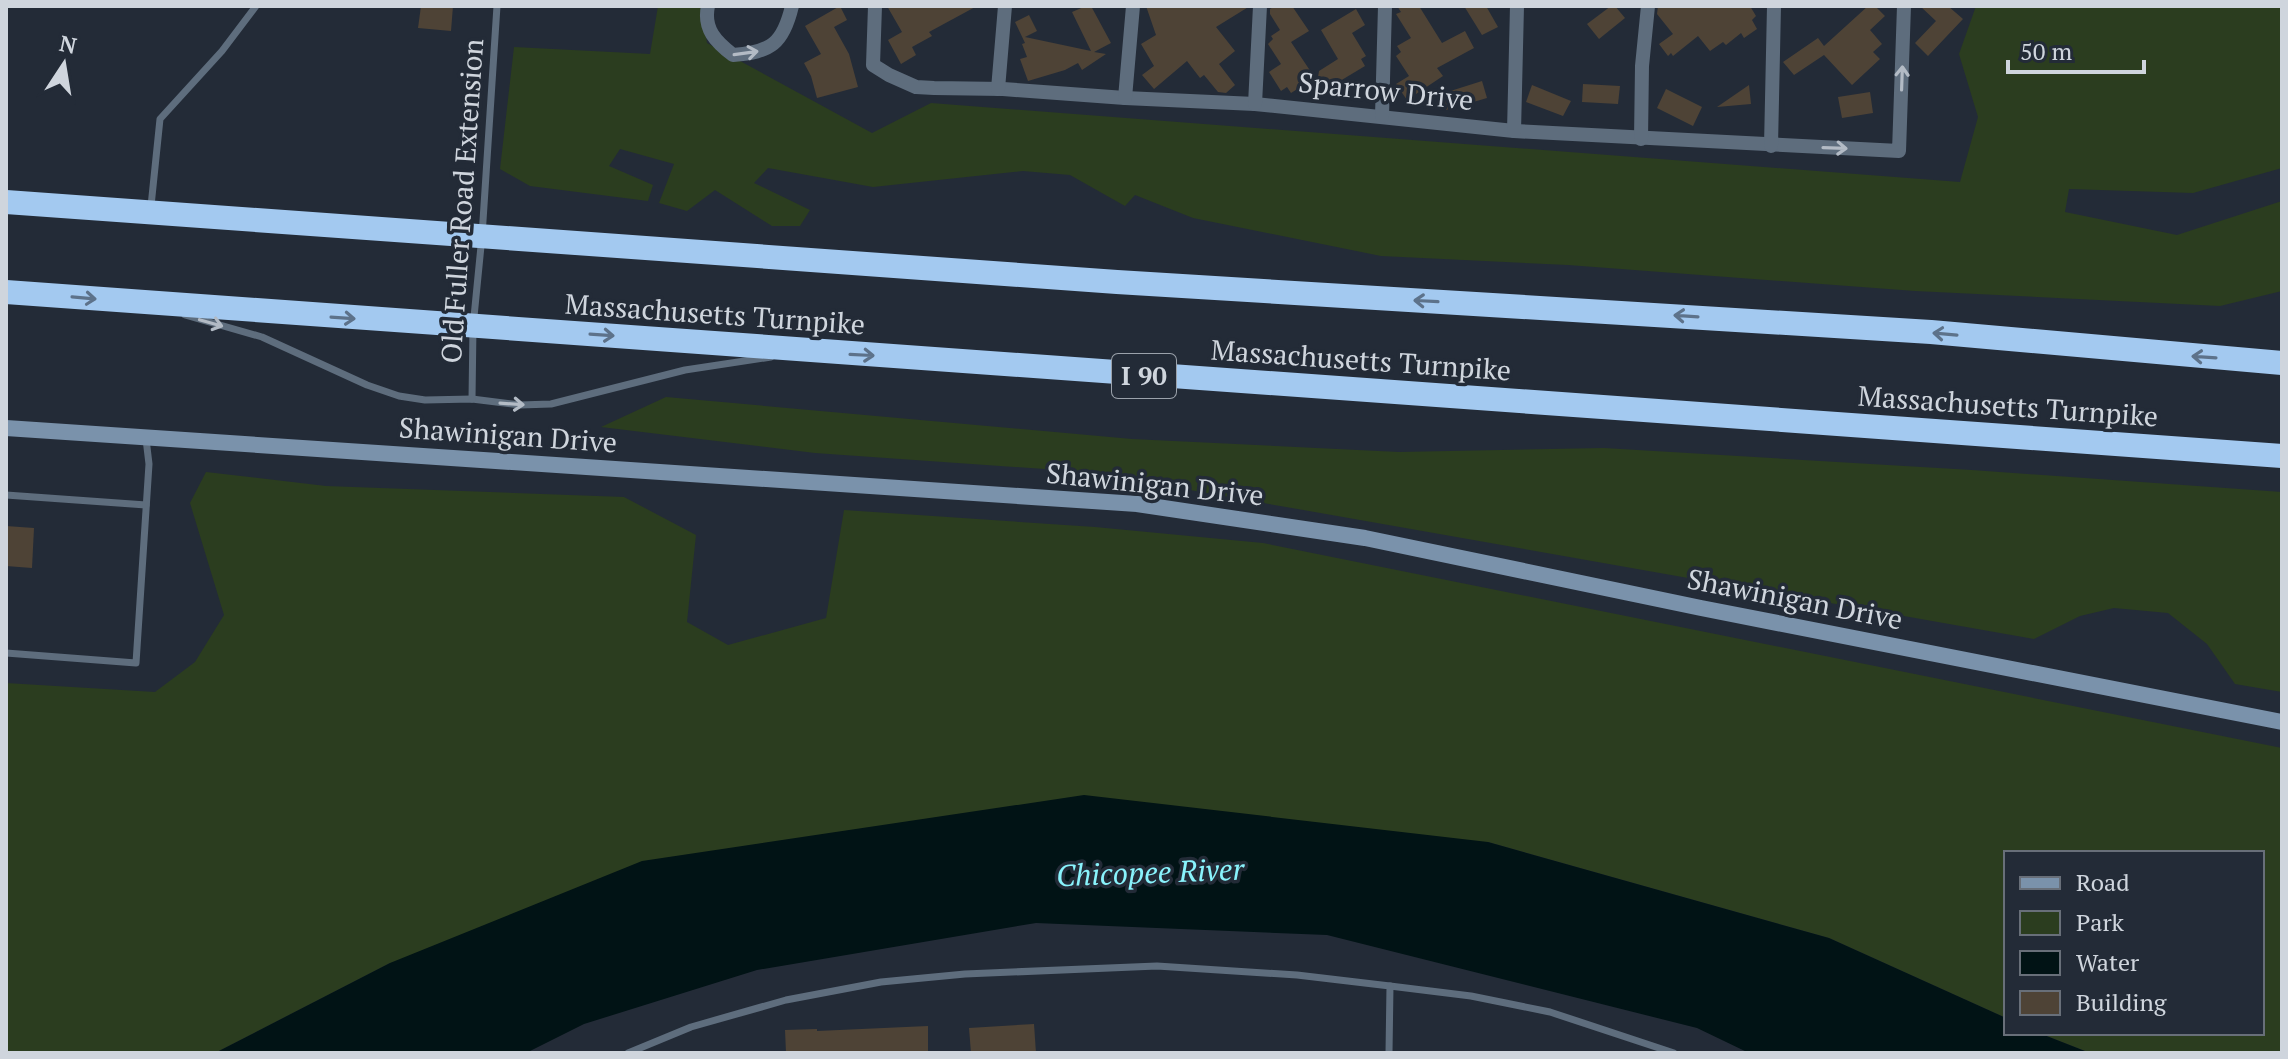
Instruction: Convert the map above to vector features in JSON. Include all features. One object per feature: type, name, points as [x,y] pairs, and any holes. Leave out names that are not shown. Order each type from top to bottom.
[{"type":"highway","points":[[6,202],[1117,282],[1915,331],[2282,363]]},
{"type":"highway","name":"Massachusetts Turnpike","points":[[6,292],[2282,456]]},
{"type":"main road","name":"Shawinigan Drive","points":[[6,428],[1137,504],[1217,514],[1379,541],[2282,722]]},
{"type":"street","points":[[708,6],[706,16],[715,41],[733,55],[770,48],[784,35],[792,6]]},
{"type":"street","name":"Sparrow Drive","points":[[875,6],[873,65],[916,87],[1255,104],[1514,131],[1899,151],[1904,6]]},
{"type":"street","points":[[998,89],[1005,6]]},
{"type":"street","points":[[1125,98],[1133,6]]},
{"type":"street","points":[[1255,104],[1260,6]]},
{"type":"street","points":[[1382,116],[1385,6]]},
{"type":"street","points":[[1514,131],[1517,6]]},
{"type":"street","points":[[1641,139],[1642,66],[1648,6]]},
{"type":"street","points":[[1771,146],[1774,6]]},
{"type":"lane","points":[[150,212],[160,119],[228,45],[256,6]]},
{"type":"lane","name":"Old Fuller Road Extension","points":[[472,399],[473,327],[497,6]]},
{"type":"lane","points":[[136,302],[262,337],[358,382],[399,396],[425,400],[472,399],[520,405],[551,404],[674,372],[752,361],[797,350]]},
{"type":"lane","points":[[6,653],[136,663],[149,464],[145,437]]},
{"type":"lane","points":[[6,495],[146,505]]},
{"type":"lane","points":[[628,1053],[691,1027],[786,1000],[881,982],[965,974],[1157,966],[1297,975],[1471,996],[1550,1012],[1674,1053]]},
{"type":"lane","points":[[1389,1053],[1390,986]]},
{"type":"green space","points":[[658,6],[701,6],[707,43],[872,133],[931,103],[1960,182],[1978,117],[1959,54],[1976,6],[2282,6],[2282,168],[2193,193],[2069,189],[2065,212],[2177,235],[2282,201],[2282,291],[2220,306],[1915,291],[1568,265],[1381,256],[1193,218],[1135,195],[1125,206],[1070,175],[1023,171],[873,187],[768,168],[754,183],[810,210],[800,226],[772,226],[715,190],[687,211],[659,203],[674,164],[620,149],[609,166],[653,185],[648,201],[530,186],[500,169],[514,47],[650,54]]},
{"type":"green space","points":[[666,397],[1132,439],[1399,452],[1604,448],[2282,492],[2282,692],[2235,684],[2207,644],[2168,613],[2114,608],[2080,616],[2034,639],[1088,472],[815,453],[601,427]]},
{"type":"green space","points":[[206,472],[326,486],[624,497],[696,535],[687,622],[728,645],[826,618],[844,510],[1095,527],[1263,543],[2282,748],[2282,1053],[2090,1053],[2044,1035],[2264,1035],[2264,851],[2004,851],[2004,1017],[1829,938],[1488,842],[390,963],[215,1053],[6,1053],[6,683],[155,692],[195,662],[224,615],[190,503]]},
{"type":"water","name":"Chicopee River","points":[[1084,795],[1488,842],[1829,938],[2004,1017],[2004,1035],[2044,1035],[2090,1053],[1749,1053],[1697,1028],[1327,935],[1036,923],[757,970],[584,1024],[526,1053],[215,1053],[390,963],[642,861]]},
{"type":"building","points":[[421,6],[453,6],[451,31],[418,28]]},
{"type":"building","points":[[840,6],[847,20],[834,27],[849,54],[858,87],[817,98],[804,63],[821,54],[805,26]]},
{"type":"building","points":[[887,6],[977,6],[929,32],[932,36],[912,47],[916,55],[901,64],[888,40],[902,32]]},
{"type":"building","points":[[1091,6],[1111,43],[1094,52],[1106,54],[1082,70],[1078,63],[1028,81],[1020,59],[1027,57],[1022,44],[1025,43],[1015,22],[1029,15],[1037,31],[1025,37],[1091,51],[1072,12]]},
{"type":"building","points":[[1146,6],[1250,6],[1216,27],[1235,51],[1219,64],[1235,85],[1226,93],[1218,92],[1204,75],[1200,78],[1187,61],[1154,89],[1142,75],[1154,66],[1141,44],[1156,35]]},
{"type":"building","points":[[1292,6],[1309,31],[1291,42],[1315,78],[1291,93],[1287,87],[1281,91],[1269,72],[1281,64],[1268,44],[1273,39],[1271,36],[1280,30],[1270,14],[1270,9]]},
{"type":"building","points":[[1397,6],[1419,6],[1442,43],[1465,31],[1474,48],[1437,68],[1443,76],[1407,100],[1396,84],[1409,76],[1396,56],[1401,52],[1397,46],[1411,38],[1396,14],[1401,12]]},
{"type":"building","points":[[1464,6],[1486,6],[1498,27],[1482,35]]},
{"type":"building","points":[[1615,6],[1625,18],[1599,39],[1587,24]]},
{"type":"building","points":[[1658,6],[1750,6],[1756,16],[1752,20],[1757,29],[1744,38],[1741,33],[1726,45],[1723,42],[1710,51],[1698,36],[1673,56],[1671,53],[1668,56],[1659,44],[1673,34],[1657,14]]},
{"type":"building","points":[[1868,6],[1875,6],[1885,16],[1870,30],[1882,44],[1873,52],[1880,59],[1852,85],[1824,55],[1794,75],[1783,62],[1818,38],[1824,46]]},
{"type":"building","points":[[1920,6],[1948,6],[1963,19],[1928,56],[1915,43],[1936,21]]},
{"type":"building","points":[[1356,9],[1365,25],[1352,33],[1366,56],[1361,59],[1365,66],[1315,96],[1319,71],[1338,59],[1321,30]]},
{"type":"building","points":[[1482,81],[1487,98],[1446,110],[1441,94]]},
{"type":"building","points":[[1583,84],[1620,86],[1618,104],[1582,102]]},
{"type":"building","points":[[1532,85],[1571,101],[1563,116],[1526,102]]},
{"type":"building","points":[[1749,85],[1751,104],[1717,107]]},
{"type":"building","points":[[1666,89],[1702,107],[1693,126],[1657,108]]},
{"type":"building","points":[[1870,92],[1873,113],[1842,118],[1838,97]]},
{"type":"building","points":[[6,526],[34,528],[32,568],[6,566]]},
{"type":"building","points":[[1034,1024],[1036,1053],[971,1053],[969,1028]]},
{"type":"building","points":[[928,1026],[928,1053],[786,1053],[785,1030]]}]
